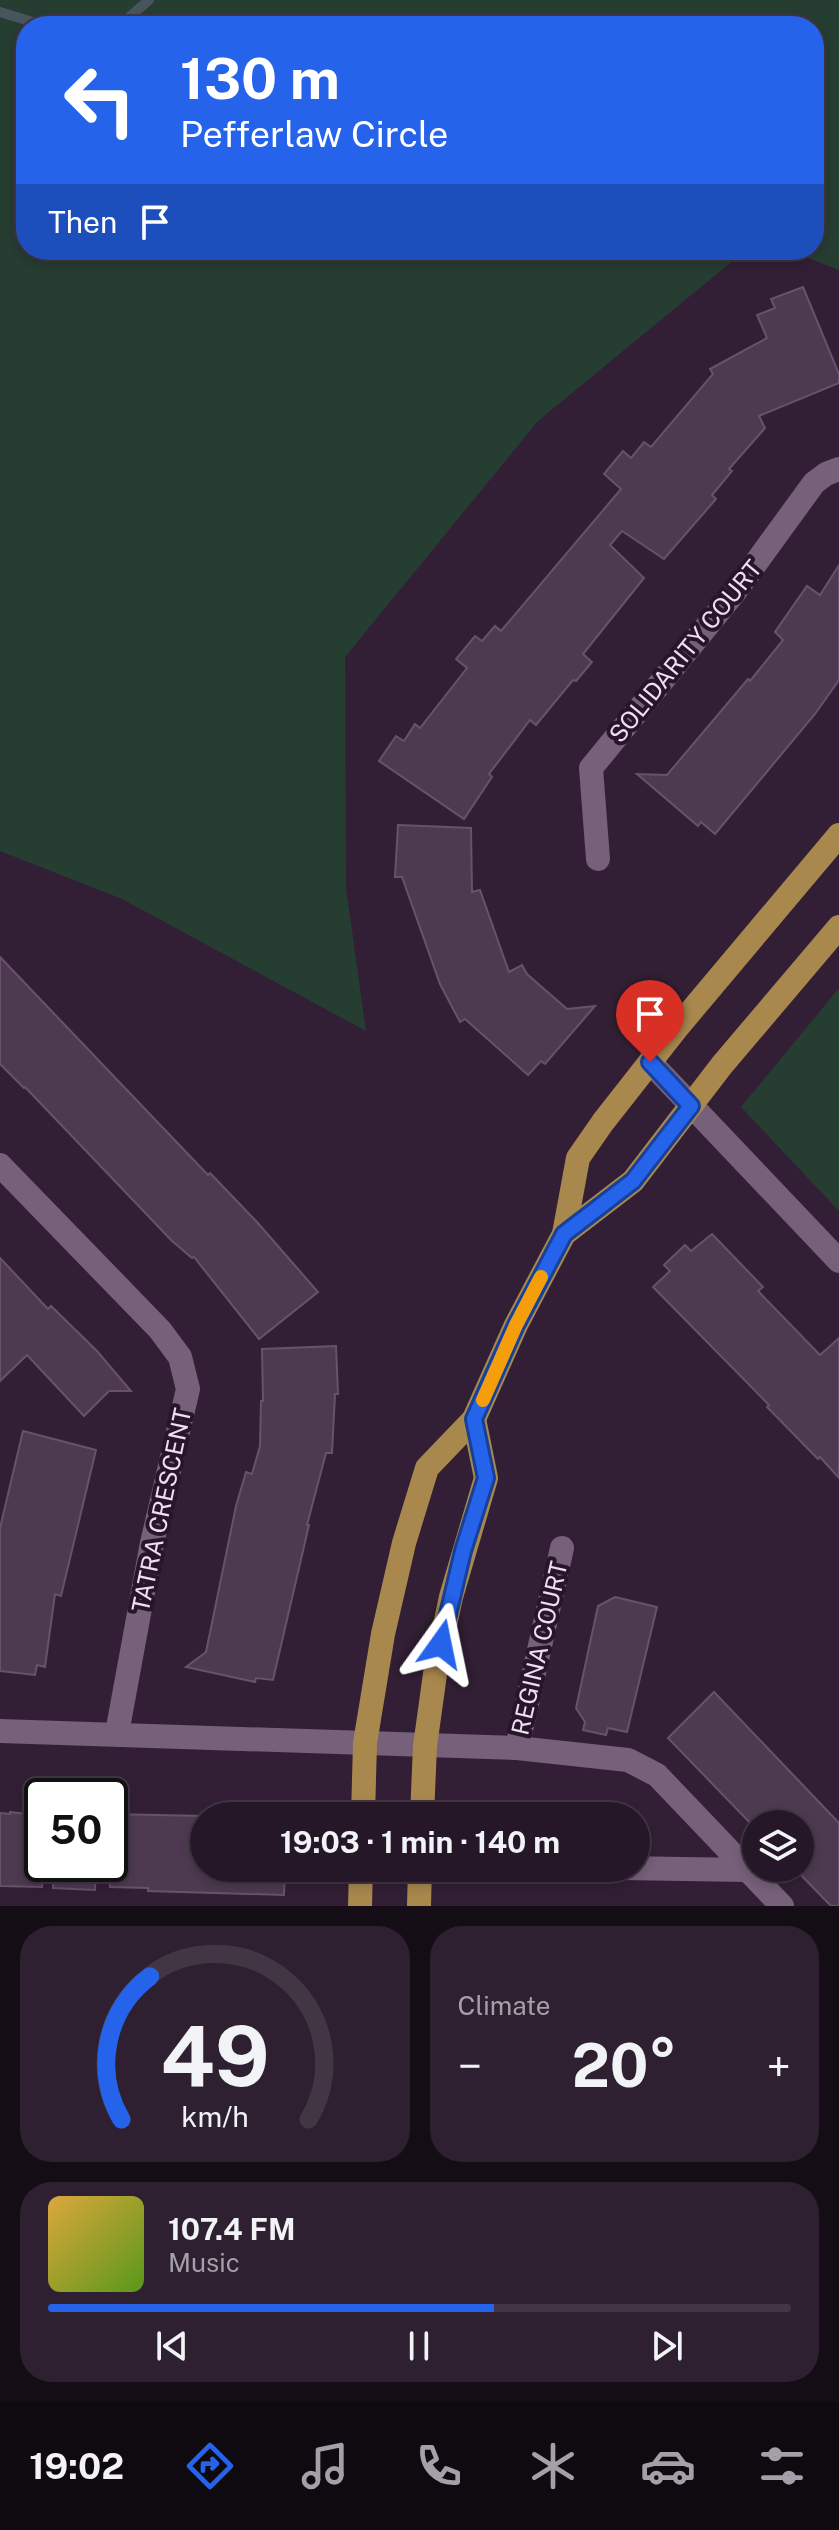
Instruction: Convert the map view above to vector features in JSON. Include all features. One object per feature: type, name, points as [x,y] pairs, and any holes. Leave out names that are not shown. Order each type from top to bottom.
[{"type":"main road","points":[[363,1802],[365,1743],[392,1589],[427,1468],[474,1419],[516,1325],[564,1234],[578,1158],[650,1062],[839,835]]},
{"type":"main road","points":[[564,1234],[633,1181],[722,1065],[839,927]]},
{"type":"main road","points":[[423,1802],[425,1746],[436,1667],[451,1597],[486,1478],[474,1419]]},
{"type":"main road","points":[[360,1906],[361,1882]]},
{"type":"main road","points":[[419,1906],[420,1882]]},
{"type":"street","name":"SOLIDARITY COURT","points":[[598,859],[591,768],[734,593],[814,483],[839,469]]},
{"type":"street","points":[[650,1062],[839,1261]]},
{"type":"street","name":"TATRA CRESCENT","points":[[0,1165],[160,1330],[180,1357],[188,1389],[152,1543],[117,1733]]},
{"type":"street","name":"REGINA COURT","points":[[517,1748],[562,1548]]},
{"type":"street","points":[[0,1731],[517,1748],[628,1760],[657,1775],[742,1864]]},
{"type":"street","points":[[650,1868],[742,1870]]},
{"type":"street","points":[[759,1882],[782,1906]]},
{"type":"green space","points":[[0,0],[839,0],[839,270],[813,260],[824,260],[824,16],[16,16],[16,260],[734,260],[538,421],[345,657],[346,888],[366,1031],[122,899],[0,851]]},
{"type":"green space","points":[[839,988],[839,1211],[741,1107]]},
{"type":"building","points":[[803,287],[839,374],[839,383],[759,416],[765,428],[729,469],[732,471],[712,495],[716,499],[664,559],[622,531],[610,545],[644,578],[583,654],[592,662],[536,725],[530,720],[489,774],[492,777],[464,819],[379,761],[396,736],[404,741],[415,724],[420,728],[467,668],[456,659],[475,636],[482,641],[495,626],[501,631],[621,489],[604,474],[623,451],[631,458],[644,442],[651,447],[713,374],[710,369],[767,338],[757,315],[775,308],[771,299]]},
{"type":"building","points":[[839,565],[839,680],[815,714],[715,834],[701,822],[698,826],[637,774],[667,775],[783,640],[775,632],[807,586],[820,595]]},
{"type":"building","points":[[398,825],[471,828],[472,892],[480,890],[509,972],[522,965],[527,974],[567,1009],[595,1006],[545,1064],[541,1061],[528,1075],[465,1019],[460,1022],[440,984],[402,877],[395,877]]},
{"type":"building","points":[[0,957],[208,1175],[210,1173],[257,1222],[318,1292],[259,1339],[194,1257],[172,1241],[0,1064]]},
{"type":"building","points":[[712,1234],[763,1287],[758,1291],[820,1355],[839,1338],[839,1478],[653,1287],[670,1271],[664,1265],[685,1245],[691,1251]]},
{"type":"building","points":[[0,1258],[48,1309],[51,1306],[97,1351],[131,1391],[109,1391],[84,1416],[27,1355],[0,1381]]},
{"type":"building","points":[[336,1346],[338,1394],[335,1394],[332,1453],[326,1453],[307,1525],[273,1680],[256,1678],[255,1682],[186,1667],[206,1652],[236,1506],[246,1472],[252,1474],[260,1446],[262,1349]]},
{"type":"building","points":[[23,1431],[96,1450],[61,1596],[55,1594],[45,1667],[37,1665],[35,1675],[0,1671],[0,1528]]},
{"type":"building","points":[[615,1597],[657,1607],[627,1732],[608,1728],[606,1735],[583,1730],[585,1722],[576,1708],[598,1606]]},
{"type":"building","points":[[714,1692],[839,1823],[839,1906],[831,1906],[808,1882],[814,1882],[814,1810],[742,1810],[742,1815],[668,1738]]},
{"type":"building","points":[[0,1813],[24,1814],[24,1882],[42,1882],[42,1887],[0,1886]]},
{"type":"building","points":[[128,1814],[190,1816],[190,1882],[284,1882],[284,1895],[110,1887],[110,1882],[128,1882]]},
{"type":"building","points":[[53,1882],[95,1882],[95,1890],[53,1888]]},
{"type":"waterway","points":[[131,16],[149,0]]},
{"type":"waterway","points":[[0,12],[16,17]]},
{"type":"slow traffic","points":[[483,1400],[541,1277]]},
{"type":"route","points":[[441,1644],[463,1551],[486,1478],[474,1419],[516,1325],[564,1234],[633,1181],[691,1106],[650,1062]]}]
